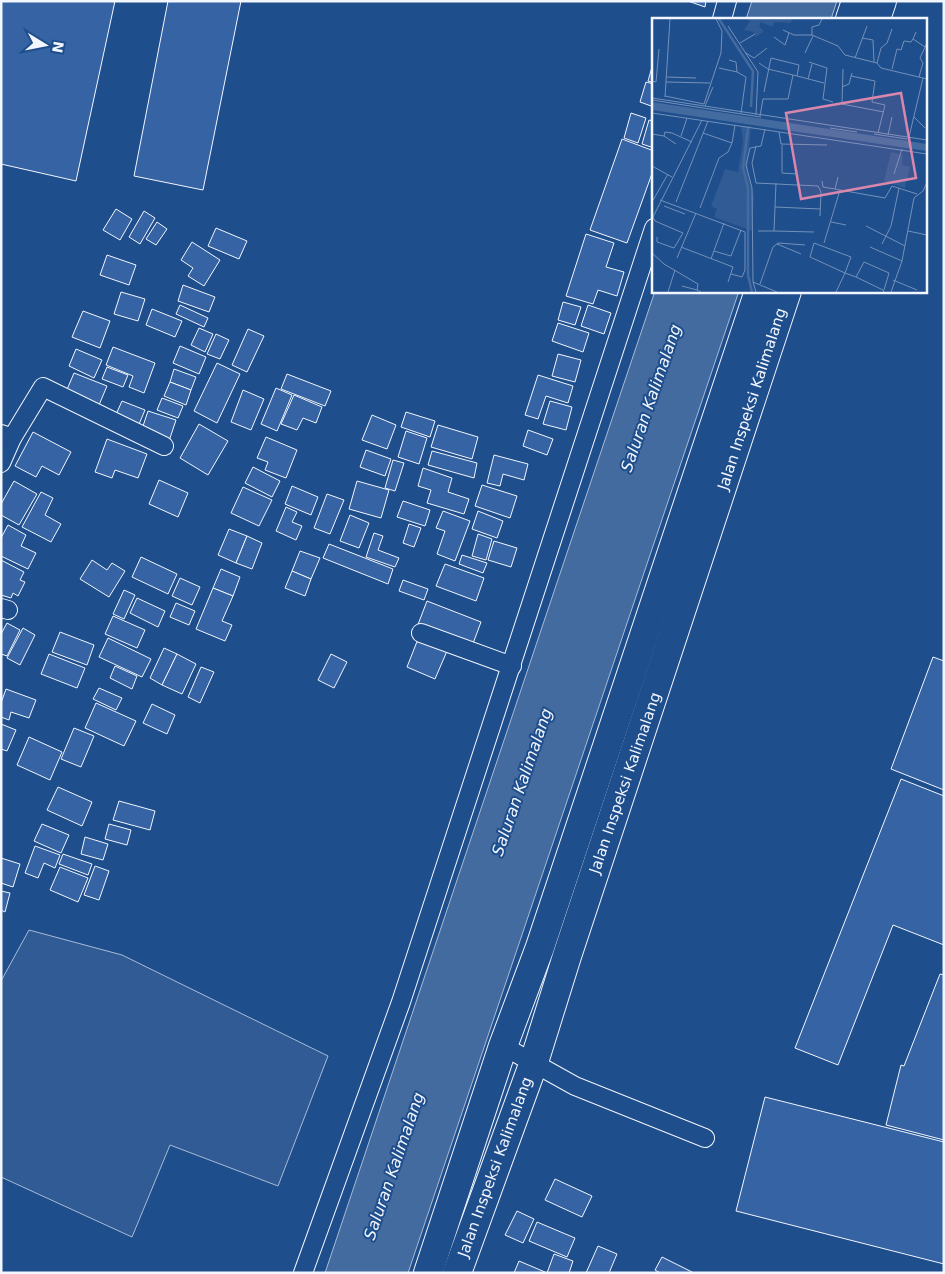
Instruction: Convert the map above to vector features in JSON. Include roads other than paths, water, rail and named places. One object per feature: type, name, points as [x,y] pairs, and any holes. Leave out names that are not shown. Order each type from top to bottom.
[{"type":"main road","points":[[850,18],[856,1]]},
{"type":"main road","points":[[876,18],[882,1]]},
{"type":"main road","name":"Jalan Inspeksi Kalimalang","points":[[435,1272],[503,1046],[540,947],[759,292]]},
{"type":"main road","name":"Jalan Inspeksi Kalimalang","points":[[457,1273],[534,1062],[566,956],[702,553],[787,292]]},
{"type":"main road","points":[[675,540],[702,553]]},
{"type":"street","points":[[722,18],[728,1]]},
{"type":"street","points":[[303,1273],[397,1011],[512,666],[652,234]]},
{"type":"street","points":[[1,463],[7,436],[43,387],[164,446]]},
{"type":"street","points":[[420,633],[512,666]]},
{"type":"street","points":[[503,1046],[575,1086],[705,1138]]},
{"type":"water","points":[[752,1],[837,1],[831,18],[746,18]]},
{"type":"water","name":"Saluran Kalimalang","points":[[655,292],[739,292],[408,1273],[325,1273]]}]
